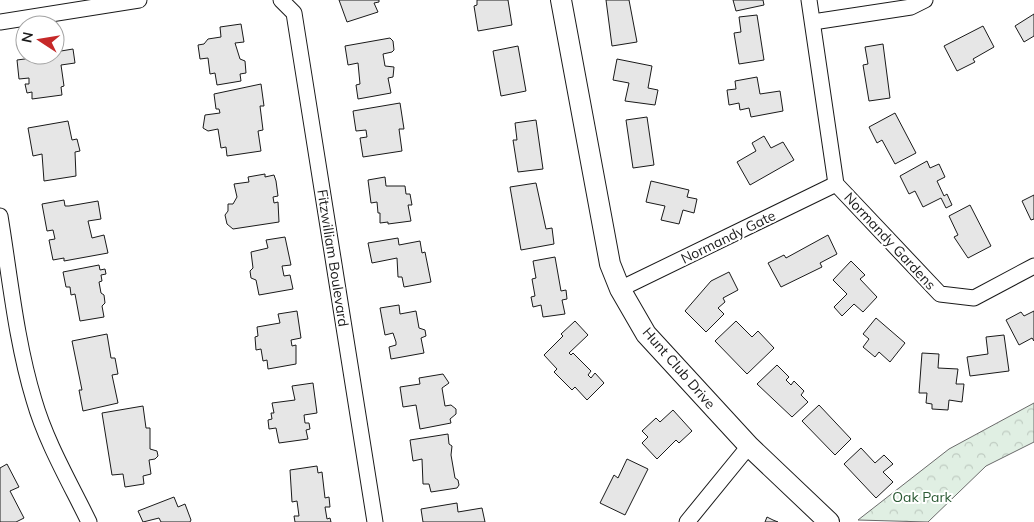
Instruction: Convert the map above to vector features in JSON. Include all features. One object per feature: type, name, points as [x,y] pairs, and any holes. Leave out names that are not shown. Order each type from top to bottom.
[{"type":"street","points":[[0,22],[138,0]]},
{"type":"street","name":"Fitzwilliam Boulevard","points":[[281,0],[294,12],[375,522]]},
{"type":"street","name":"Hunt Club Drive","points":[[561,0],[610,264],[620,289],[646,334],[749,446],[829,522]]},
{"type":"street","name":"Normandy Gardens","points":[[809,0],[836,184],[940,294],[974,298],[1034,266]]},
{"type":"street","points":[[813,22],[911,7],[924,0]]},
{"type":"street","name":"Normandy Gate","points":[[620,289],[836,184]]},
{"type":"street","points":[[0,216],[18,326],[34,402],[54,451],[89,522]]},
{"type":"street","points":[[687,522],[749,446]]},
{"type":"green space","name":"Oak Park","points":[[1034,403],[1034,442],[986,466],[928,522],[858,520],[949,449]]},
{"type":"building","points":[[339,0],[379,0],[379,2],[374,3],[378,12],[347,22]]},
{"type":"building","points":[[477,0],[508,0],[512,25],[478,31],[474,6],[477,5]]},
{"type":"building","points":[[606,0],[629,0],[637,42],[612,46]]},
{"type":"building","points":[[733,0],[763,0],[764,5],[736,11]]},
{"type":"building","points":[[1034,14],[1034,36],[1024,42],[1015,26]]},
{"type":"building","points":[[757,15],[764,60],[739,64],[734,33],[741,32],[739,17]]},
{"type":"building","points":[[241,24],[244,42],[235,43],[240,59],[245,61],[246,73],[240,74],[241,81],[217,85],[215,73],[210,74],[208,58],[200,59],[198,45],[204,44],[208,39],[221,37],[220,27]]},
{"type":"building","points":[[983,26],[994,47],[973,59],[975,62],[957,71],[944,46]]},
{"type":"building","points":[[390,38],[393,41],[394,50],[383,54],[385,66],[394,67],[393,77],[388,78],[391,93],[358,99],[356,85],[360,84],[358,63],[348,65],[345,46]]},
{"type":"building","points":[[883,44],[890,98],[869,101],[863,65],[868,64],[865,47]]},
{"type":"building","points":[[518,46],[526,91],[501,96],[493,51]]},
{"type":"building","points":[[73,49],[75,63],[65,64],[65,50]]},
{"type":"building","points":[[617,59],[652,66],[648,88],[658,90],[655,105],[625,101],[629,83],[613,80]]},
{"type":"building","points":[[18,65],[61,65],[64,86],[61,87],[62,95],[32,99],[32,92],[27,93],[25,84],[29,84],[29,78],[19,79]]},
{"type":"building","points":[[757,77],[760,94],[780,91],[783,111],[751,117],[749,108],[740,110],[739,103],[729,105],[727,90],[736,89],[735,81]]},
{"type":"building","points":[[261,84],[264,106],[260,106],[263,130],[258,131],[261,151],[227,156],[226,147],[221,148],[218,129],[208,131],[203,128],[205,115],[220,113],[219,109],[216,109],[214,94]]},
{"type":"building","points":[[400,103],[404,129],[399,129],[402,151],[363,157],[360,138],[367,137],[366,130],[356,131],[353,111]]},
{"type":"building","points":[[895,113],[916,153],[895,164],[882,140],[877,143],[869,127]]},
{"type":"building","points":[[647,117],[654,165],[633,168],[626,120]]},
{"type":"building","points":[[536,120],[543,169],[518,172],[513,140],[517,140],[515,123]]},
{"type":"building","points":[[68,121],[72,140],[77,139],[80,151],[75,152],[76,176],[44,181],[42,154],[33,156],[28,128]]},
{"type":"building","points":[[764,136],[771,148],[783,142],[794,160],[750,185],[737,162],[756,151],[752,143]]},
{"type":"building","points":[[927,161],[930,168],[939,164],[945,177],[937,181],[944,196],[947,194],[952,205],[946,208],[941,198],[923,207],[915,191],[909,194],[900,176]]},
{"type":"building","points":[[265,174],[265,177],[274,175],[276,181],[278,196],[273,197],[274,203],[278,202],[279,222],[233,229],[227,224],[225,215],[228,211],[228,204],[233,204],[237,197],[234,184],[249,182],[248,177]]},
{"type":"building","points":[[385,177],[386,186],[405,186],[406,194],[410,194],[412,205],[408,205],[411,221],[388,224],[388,222],[380,223],[377,202],[371,203],[368,180]]},
{"type":"building","points":[[651,181],[689,190],[687,197],[697,199],[694,213],[683,210],[679,224],[661,220],[665,206],[646,202]]},
{"type":"building","points":[[536,183],[546,229],[552,228],[554,244],[521,250],[510,187]]},
{"type":"building","points":[[1034,195],[1034,219],[1031,220],[1022,201]]},
{"type":"building","points":[[64,200],[65,206],[98,201],[101,219],[88,221],[92,238],[104,235],[108,253],[64,261],[64,258],[53,260],[49,240],[55,239],[53,230],[47,231],[42,204]]},
{"type":"building","points":[[970,205],[991,246],[968,258],[954,237],[958,235],[949,216]]},
{"type":"building","points":[[828,235],[837,254],[820,263],[822,267],[781,287],[768,263],[784,255],[786,258]]},
{"type":"building","points":[[285,237],[291,265],[282,266],[284,276],[290,275],[293,289],[259,295],[256,280],[251,278],[250,271],[253,268],[251,252],[268,248],[266,240]]},
{"type":"building","points":[[398,238],[399,245],[420,241],[422,253],[425,252],[431,282],[404,287],[402,277],[398,277],[397,258],[372,263],[368,243]]},
{"type":"building","points":[[555,257],[561,291],[566,290],[567,299],[562,300],[565,314],[543,317],[541,305],[533,307],[531,297],[535,296],[532,279],[536,278],[533,261]]},
{"type":"building","points":[[851,261],[865,275],[860,279],[877,297],[863,312],[854,304],[842,316],[834,307],[847,294],[833,280]]},
{"type":"building","points":[[99,265],[100,270],[105,269],[106,274],[101,275],[102,281],[99,282],[101,293],[104,295],[105,303],[102,306],[104,317],[80,321],[75,294],[71,295],[70,287],[66,287],[63,272]]},
{"type":"building","points":[[729,272],[738,290],[723,298],[725,302],[718,308],[724,314],[706,332],[685,311],[711,281]]},
{"type":"building","points":[[399,305],[400,314],[416,311],[419,328],[425,330],[426,336],[421,338],[424,353],[391,359],[389,347],[396,345],[396,342],[393,333],[385,335],[380,308]]},
{"type":"building","points":[[297,311],[301,338],[291,340],[292,346],[296,345],[296,364],[268,369],[267,360],[263,361],[261,349],[256,350],[255,337],[258,336],[257,327],[280,323],[278,314]]},
{"type":"building","points":[[1034,311],[1034,341],[1032,338],[1019,345],[1006,320],[1021,312],[1024,316]]},
{"type":"building","points":[[876,318],[905,343],[890,362],[879,352],[875,357],[863,347],[869,339],[863,334]]},
{"type":"building","points":[[575,321],[588,335],[569,353],[571,355],[573,353],[591,371],[588,375],[591,378],[595,373],[604,383],[587,400],[575,387],[572,390],[554,372],[557,369],[544,355],[563,336],[561,334]]},
{"type":"building","points":[[736,321],[752,337],[758,331],[774,348],[747,374],[715,341]]},
{"type":"building","points":[[107,334],[111,358],[115,358],[118,374],[112,375],[118,403],[83,411],[79,390],[82,390],[72,341]]},
{"type":"building","points":[[1004,335],[1009,371],[970,376],[967,357],[988,354],[986,337]]},
{"type":"building","points":[[922,353],[939,354],[938,368],[958,369],[956,384],[964,384],[962,402],[949,400],[948,410],[932,409],[932,404],[926,403],[927,393],[919,393]]},
{"type":"building","points":[[777,365],[789,377],[786,380],[791,385],[794,381],[804,391],[801,395],[808,402],[792,417],[757,384]]},
{"type":"building","points":[[443,374],[449,383],[442,388],[445,406],[451,405],[456,409],[456,414],[450,419],[451,423],[420,429],[416,405],[403,407],[400,387],[420,384],[419,378]]},
{"type":"building","points":[[313,383],[317,413],[304,415],[305,423],[309,423],[310,429],[306,430],[308,439],[279,443],[276,428],[269,429],[268,420],[272,419],[271,413],[274,413],[272,403],[295,400],[292,386]]},
{"type":"building","points":[[819,405],[851,439],[835,455],[802,421]]},
{"type":"building","points":[[143,406],[146,428],[150,428],[150,449],[157,451],[158,456],[155,459],[149,460],[151,474],[143,476],[144,484],[125,487],[123,474],[112,475],[102,413]]},
{"type":"building","points":[[673,410],[692,431],[679,443],[676,440],[657,459],[642,443],[648,437],[642,431],[656,418],[660,422]]},
{"type":"building","points":[[448,434],[449,444],[452,446],[451,455],[455,478],[458,480],[459,485],[457,488],[431,492],[429,484],[423,484],[422,459],[413,461],[410,440]]},
{"type":"building","points":[[861,448],[875,463],[884,455],[893,464],[883,472],[893,482],[876,498],[844,464]]},
{"type":"building","points":[[627,459],[648,469],[625,515],[600,503],[614,475],[618,478]]},
{"type":"building","points":[[7,464],[19,487],[10,491],[24,518],[16,522],[0,522],[0,468]]},
{"type":"building","points":[[317,466],[318,473],[322,472],[325,498],[329,497],[330,507],[325,507],[327,519],[330,518],[331,522],[295,522],[294,516],[299,516],[297,501],[292,502],[290,470]]},
{"type":"building","points":[[174,497],[178,507],[185,504],[190,522],[161,522],[159,518],[143,522],[138,511]]},
{"type":"building","points":[[457,503],[458,512],[482,508],[485,522],[423,522],[421,509]]},
{"type":"building","points":[[767,517],[773,520],[778,522],[765,522]]}]
